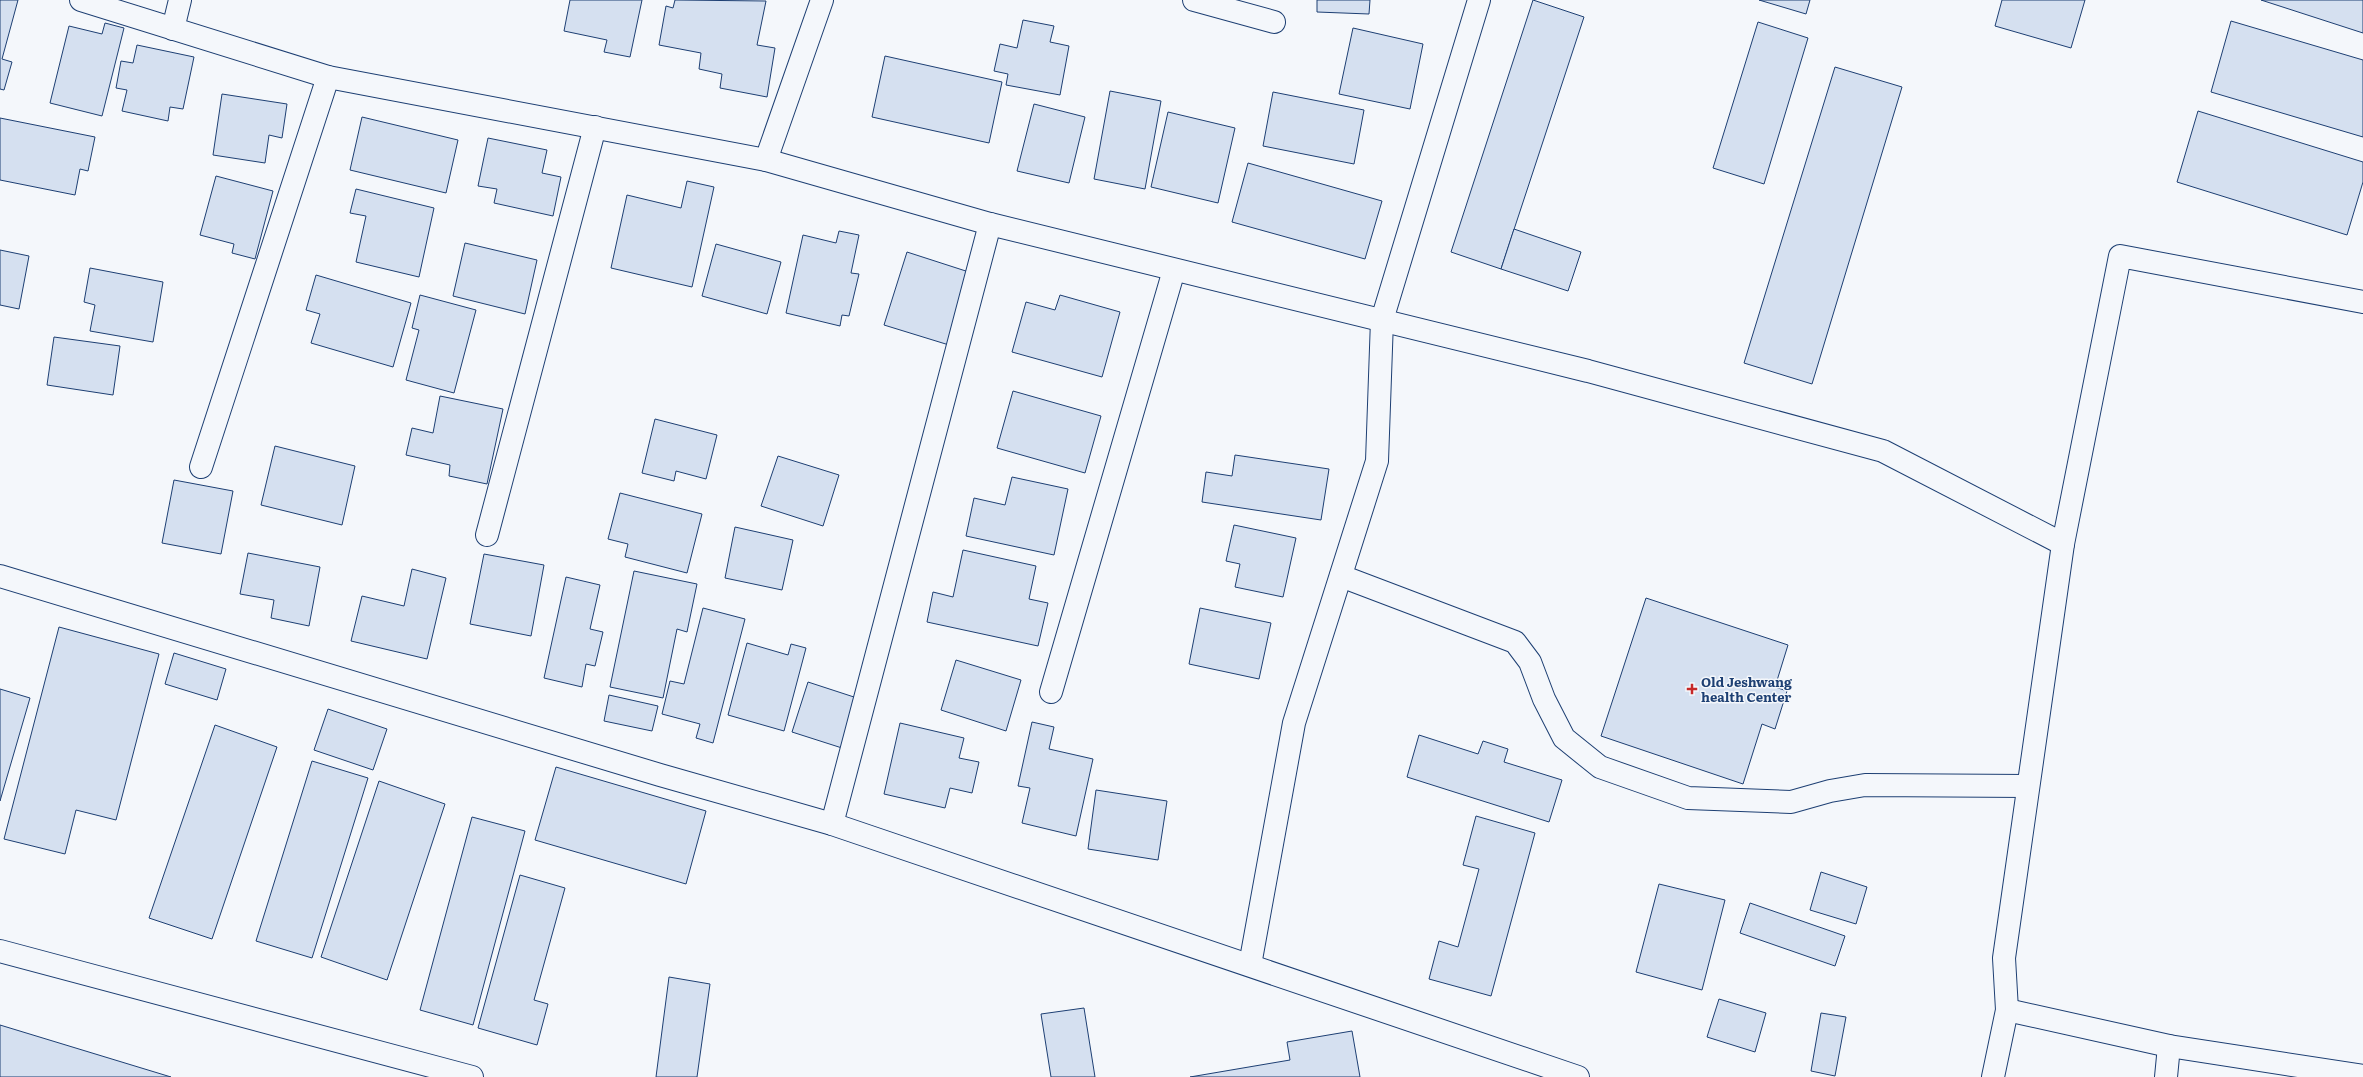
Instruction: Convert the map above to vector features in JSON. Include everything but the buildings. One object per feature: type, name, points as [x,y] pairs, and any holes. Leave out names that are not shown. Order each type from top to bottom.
[{"type":"street","points":[[81,0],[328,77],[766,160],[990,224],[1364,318],[1382,320],[1588,372],[1883,451],[2063,544]]},
{"type":"street","points":[[173,28],[180,0]]},
{"type":"street","points":[[766,160],[822,0]]},
{"type":"street","points":[[1194,0],[1274,22]]},
{"type":"street","points":[[1250,965],[1294,723],[1377,461],[1382,320],[1480,0]]},
{"type":"street","points":[[201,467],[328,77]]},
{"type":"street","points":[[487,535],[595,127]]},
{"type":"street","points":[[832,824],[990,224]]},
{"type":"street","points":[[1993,1077],[2007,1010],[2004,958],[2063,544],[2120,256],[2363,302]]},
{"type":"street","points":[[1051,692],[1174,270]]},
{"type":"street","points":[[0,576],[660,775],[832,824],[1578,1077]]},
{"type":"street","points":[[1341,576],[1515,642],[1530,662],[1544,699],[1564,738],[1600,768],[1688,798],[1791,802],[1830,791],[1865,785],[2028,786]]},
{"type":"street","points":[[0,951],[472,1077]]},
{"type":"street","points":[[2007,1010],[2169,1046],[2363,1076]]},
{"type":"street","points":[[2166,1077],[2169,1046]]},
{"type":"place","name":"Old Jeshwang health Center","points":[[1692,689]]}]
